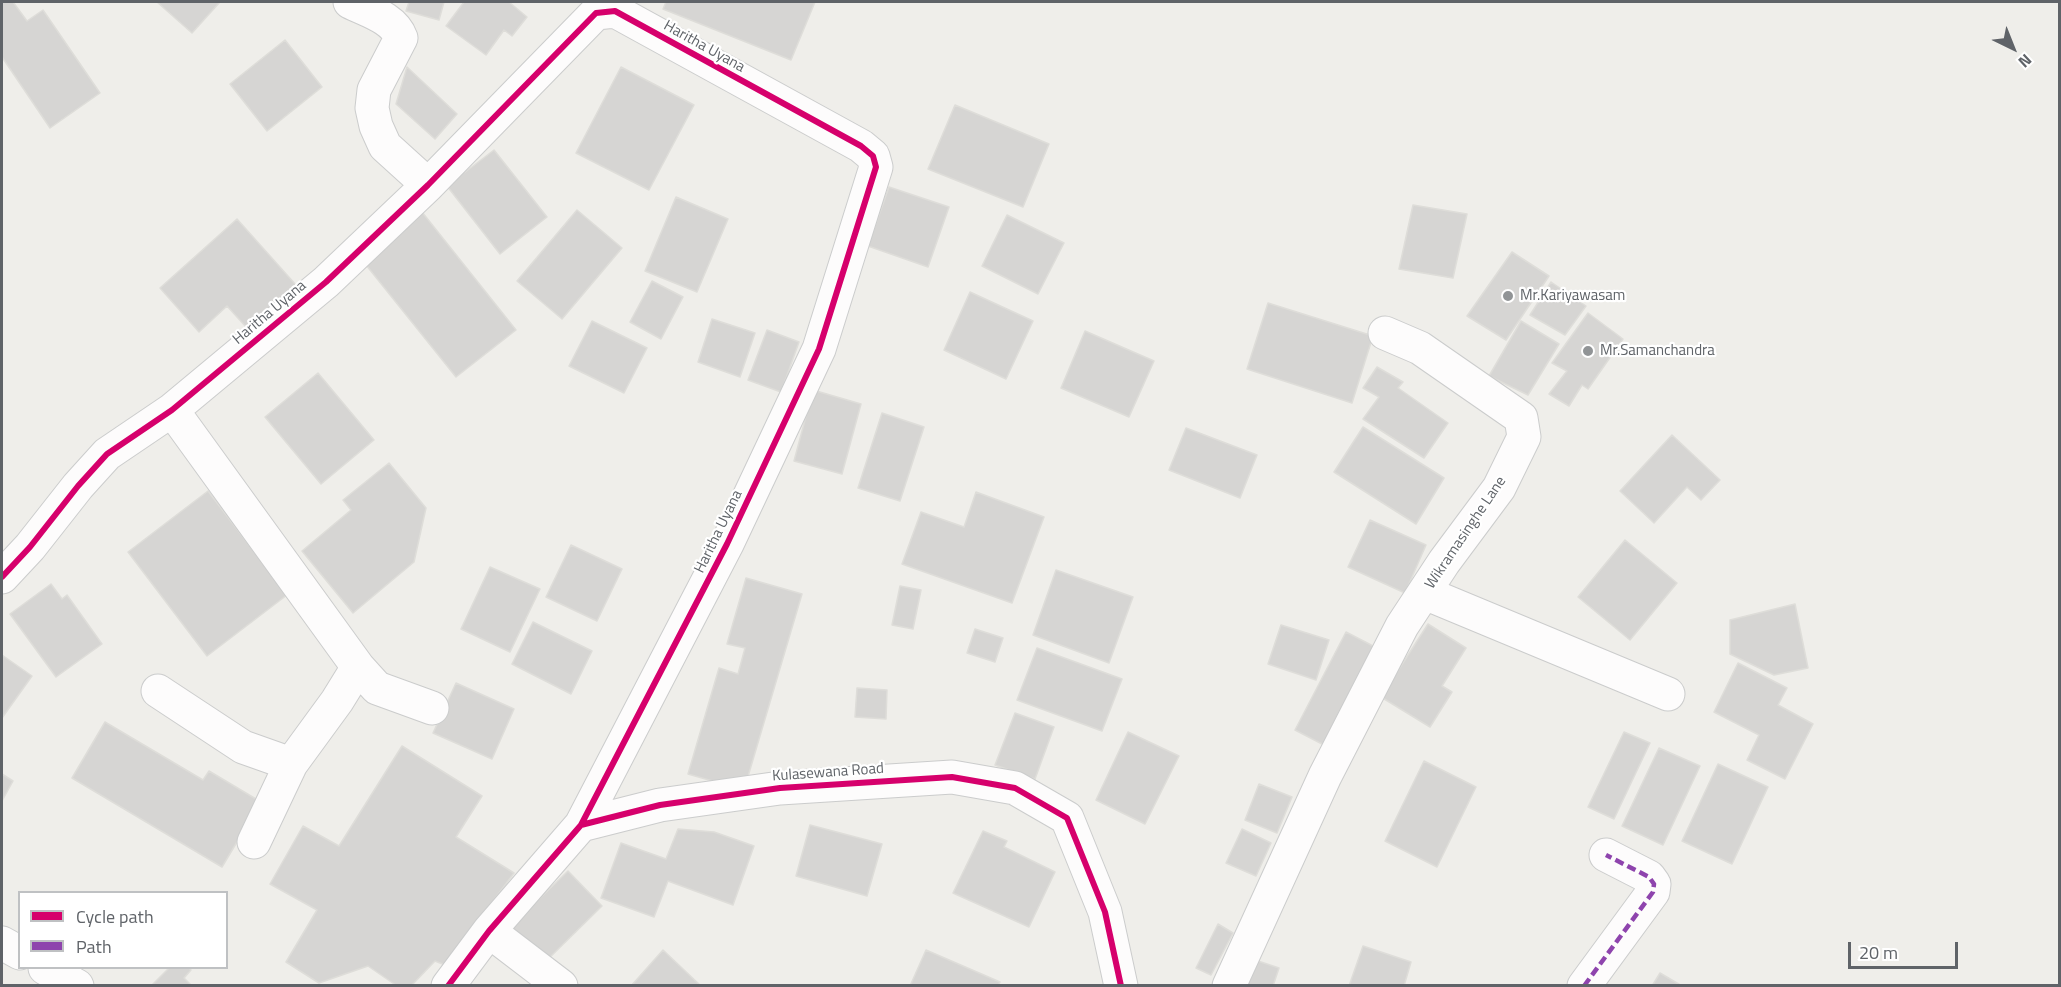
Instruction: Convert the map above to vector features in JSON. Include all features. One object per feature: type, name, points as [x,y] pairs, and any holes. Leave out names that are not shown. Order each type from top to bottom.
[{"type":"street","points":[[350,2],[392,23],[398,30],[401,38],[374,90],[372,108],[376,126],[385,146],[428,185]]},
{"type":"street","name":"Haritha Uyana","points":[[2,577],[30,547],[78,486],[107,454],[172,410],[326,282],[428,185],[596,13],[615,11],[861,146],[873,156],[876,167],[819,350],[727,544],[581,825]]},
{"type":"street","name":"Wikramasinghe Lane","points":[[1229,986],[1325,776],[1402,626],[1444,562],[1499,488],[1524,437],[1521,417],[1420,348],[1385,333]]},
{"type":"street","points":[[172,410],[358,667],[378,688],[432,708]]},
{"type":"street","points":[[1425,593],[1668,694]]},
{"type":"street","points":[[254,842],[291,764],[337,701],[358,667]]},
{"type":"street","points":[[158,691],[243,747],[291,764]]},
{"type":"street","name":"Kulasewana Road","points":[[581,825],[660,805],[780,788],[952,777],[1015,788],[1067,818],[1106,912],[1121,986]]},
{"type":"street","points":[[448,986],[489,931],[581,825]]},
{"type":"street","points":[[1584,986],[1653,892],[1654,884],[1648,877],[1606,855]]},
{"type":"street","points":[[489,931],[561,986]]},
{"type":"street","points":[[2,943],[18,952]]},
{"type":"street","points":[[47,969],[77,986]]},
{"type":"building","points":[[2,2],[13,2],[27,21],[43,10],[100,93],[50,128],[2,57]]},
{"type":"building","points":[[157,2],[220,2],[192,33]]},
{"type":"building","points":[[409,2],[444,2],[439,20],[406,11]]},
{"type":"building","points":[[464,2],[509,2],[527,17],[512,36],[504,30],[486,55],[446,26]]},
{"type":"building","points":[[666,2],[815,2],[791,60],[663,9]]},
{"type":"building","points":[[285,40],[322,87],[267,131],[230,84]]},
{"type":"building","points":[[407,67],[457,114],[435,139],[396,104]]},
{"type":"building","points":[[621,67],[694,105],[649,190],[576,153]]},
{"type":"building","points":[[955,105],[1049,144],[1023,207],[928,169]]},
{"type":"building","points":[[494,150],[547,217],[500,254],[447,186]]},
{"type":"building","points":[[889,187],[949,207],[928,267],[868,246]]},
{"type":"building","points":[[676,197],[728,219],[697,292],[645,271]]},
{"type":"building","points":[[1413,205],[1467,214],[1453,278],[1399,269]]},
{"type":"building","points":[[577,210],[622,248],[562,319],[517,281]]},
{"type":"building","points":[[422,212],[516,330],[456,377],[362,260]]},
{"type":"building","points":[[1007,215],[1064,243],[1038,294],[982,266]]},
{"type":"building","points":[[237,219],[296,285],[247,328],[227,306],[199,332],[160,288]]},
{"type":"building","name":"Mr.Kariyawasam","points":[[1512,252],[1549,276],[1506,340],[1467,316]]},
{"type":"building","points":[[652,281],[683,297],[661,339],[630,322]]},
{"type":"building","points":[[1551,282],[1586,306],[1565,335],[1530,315]]},
{"type":"building","points":[[970,292],[1033,321],[1006,379],[944,350]]},
{"type":"building","points":[[1268,303],[1373,336],[1352,403],[1247,369]]},
{"type":"building","name":"Mr.Samanchandra","points":[[1588,313],[1623,339],[1588,389],[1582,385],[1569,406],[1549,394],[1567,371],[1552,363]]},
{"type":"building","points":[[712,319],[755,333],[740,377],[698,362]]},
{"type":"building","points":[[592,321],[647,348],[624,393],[569,366]]},
{"type":"building","points":[[1521,321],[1559,344],[1528,395],[1489,376]]},
{"type":"building","points":[[767,330],[799,342],[781,392],[748,380]]},
{"type":"building","points":[[1085,331],[1154,361],[1129,417],[1061,388]]},
{"type":"building","points":[[1377,367],[1403,382],[1398,388],[1448,423],[1424,458],[1363,419],[1379,397],[1363,388]]},
{"type":"building","points":[[318,373],[374,440],[321,484],[265,417]]},
{"type":"building","points":[[813,390],[861,404],[842,474],[794,461]]},
{"type":"building","points":[[882,413],[924,427],[900,501],[858,488]]},
{"type":"building","points":[[1363,427],[1444,478],[1416,524],[1334,472]]},
{"type":"building","points":[[1186,428],[1257,455],[1240,498],[1169,470]]},
{"type":"building","points":[[1672,435],[1720,480],[1701,500],[1687,487],[1654,523],[1620,491]]},
{"type":"building","points":[[389,463],[426,508],[414,562],[353,613],[302,551],[351,510],[343,500]]},
{"type":"building","points":[[208,491],[287,595],[207,656],[128,552]]},
{"type":"building","points":[[976,492],[1044,517],[1012,603],[902,564],[921,512],[964,527]]},
{"type":"building","points":[[1370,520],[1426,545],[1405,593],[1348,567]]},
{"type":"building","points":[[1625,540],[1677,583],[1630,640],[1578,597]]},
{"type":"building","points":[[571,545],[622,569],[597,621],[546,597]]},
{"type":"building","points":[[490,567],[540,589],[510,652],[461,629]]},
{"type":"building","points":[[1056,570],[1133,597],[1109,663],[1033,635]]},
{"type":"building","points":[[746,578],[802,594],[744,790],[688,774],[719,668],[738,674],[745,648],[727,644]]},
{"type":"building","points":[[51,584],[62,599],[67,595],[102,644],[56,677],[10,614]]},
{"type":"building","points":[[900,586],[921,590],[913,629],[892,625]]},
{"type":"building","points":[[1795,604],[1808,668],[1774,675],[1730,654],[1730,620]]},
{"type":"building","points":[[533,622],[592,651],[571,694],[512,664]]},
{"type":"building","points":[[1428,624],[1466,648],[1442,686],[1452,692],[1430,727],[1381,697]]},
{"type":"building","points":[[1281,625],[1329,640],[1316,680],[1268,664]]},
{"type":"building","points":[[975,629],[1003,638],[995,662],[967,653]]},
{"type":"building","points":[[1346,632],[1375,647],[1324,745],[1295,730]]},
{"type":"building","points":[[1037,648],[1122,679],[1102,731],[1017,700]]},
{"type":"building","points":[[2,655],[32,676],[2,718]]},
{"type":"building","points":[[1738,663],[1787,688],[1778,705],[1813,724],[1785,779],[1747,760],[1759,735],[1714,712]]},
{"type":"building","points":[[456,683],[514,709],[492,759],[433,733]]},
{"type":"building","points":[[857,688],[887,690],[886,719],[855,717]]},
{"type":"building","points":[[1015,713],[1054,727],[1035,779],[995,765]]},
{"type":"building","points":[[105,722],[203,780],[209,771],[261,802],[222,867],[72,778]]},
{"type":"building","points":[[1128,732],[1179,756],[1145,824],[1096,800]]},
{"type":"building","points":[[1624,732],[1650,743],[1614,819],[1588,807]]},
{"type":"building","points":[[402,746],[482,796],[456,837],[514,873],[445,965],[435,961],[411,986],[397,986],[368,966],[319,983],[286,962],[317,910],[270,884],[303,826],[339,846]]},
{"type":"building","points":[[1659,748],[1700,766],[1663,845],[1622,826]]},
{"type":"building","points":[[1424,761],[1476,787],[1437,867],[1385,841]]},
{"type":"building","points":[[1718,764],[1768,787],[1732,864],[1682,841]]},
{"type":"building","points":[[2,774],[13,781],[2,801]]},
{"type":"building","points":[[1259,784],[1292,797],[1277,833],[1245,820]]},
{"type":"building","points":[[810,825],[882,844],[867,896],[796,876]]},
{"type":"building","points":[[678,829],[714,832],[754,846],[733,905],[668,881],[654,917],[601,898],[621,843],[666,859]]},
{"type":"building","points":[[1242,829],[1271,843],[1256,876],[1226,863]]},
{"type":"building","points":[[983,831],[1007,841],[1004,847],[1055,872],[1029,927],[953,893]]},
{"type":"building","points":[[568,871],[602,906],[540,967],[505,932]]},
{"type":"building","points":[[1218,924],[1233,933],[1211,975],[1196,968]]},
{"type":"building","points":[[1363,946],[1411,962],[1404,986],[1349,986]]},
{"type":"building","points":[[663,950],[701,986],[631,986]]},
{"type":"building","points":[[926,950],[1000,982],[998,986],[910,986]]},
{"type":"building","points":[[1249,958],[1279,968],[1273,986],[1240,986]]},
{"type":"building","points":[[168,969],[191,970],[184,978],[192,986],[151,986]]},
{"type":"building","points":[[1660,973],[1682,986],[1652,986]]},
{"type":"marked path","points":[[1584,986],[1653,892],[1654,884],[1649,877],[1606,855]]},
{"type":"cycle path","points":[[2,577],[30,547],[78,486],[107,454],[172,410],[326,282],[428,185],[596,13],[615,11],[861,146],[873,156],[876,167],[819,349],[727,544],[581,825]]},
{"type":"cycle path","points":[[448,986],[489,931],[581,825],[660,805],[780,788],[952,777],[1015,788],[1067,818],[1105,912],[1121,986]]},
{"type":"place","name":"Mr.Kariyawasam","points":[[1508,296]]},
{"type":"place","name":"Mr.Samanchandra","points":[[1588,351]]}]
